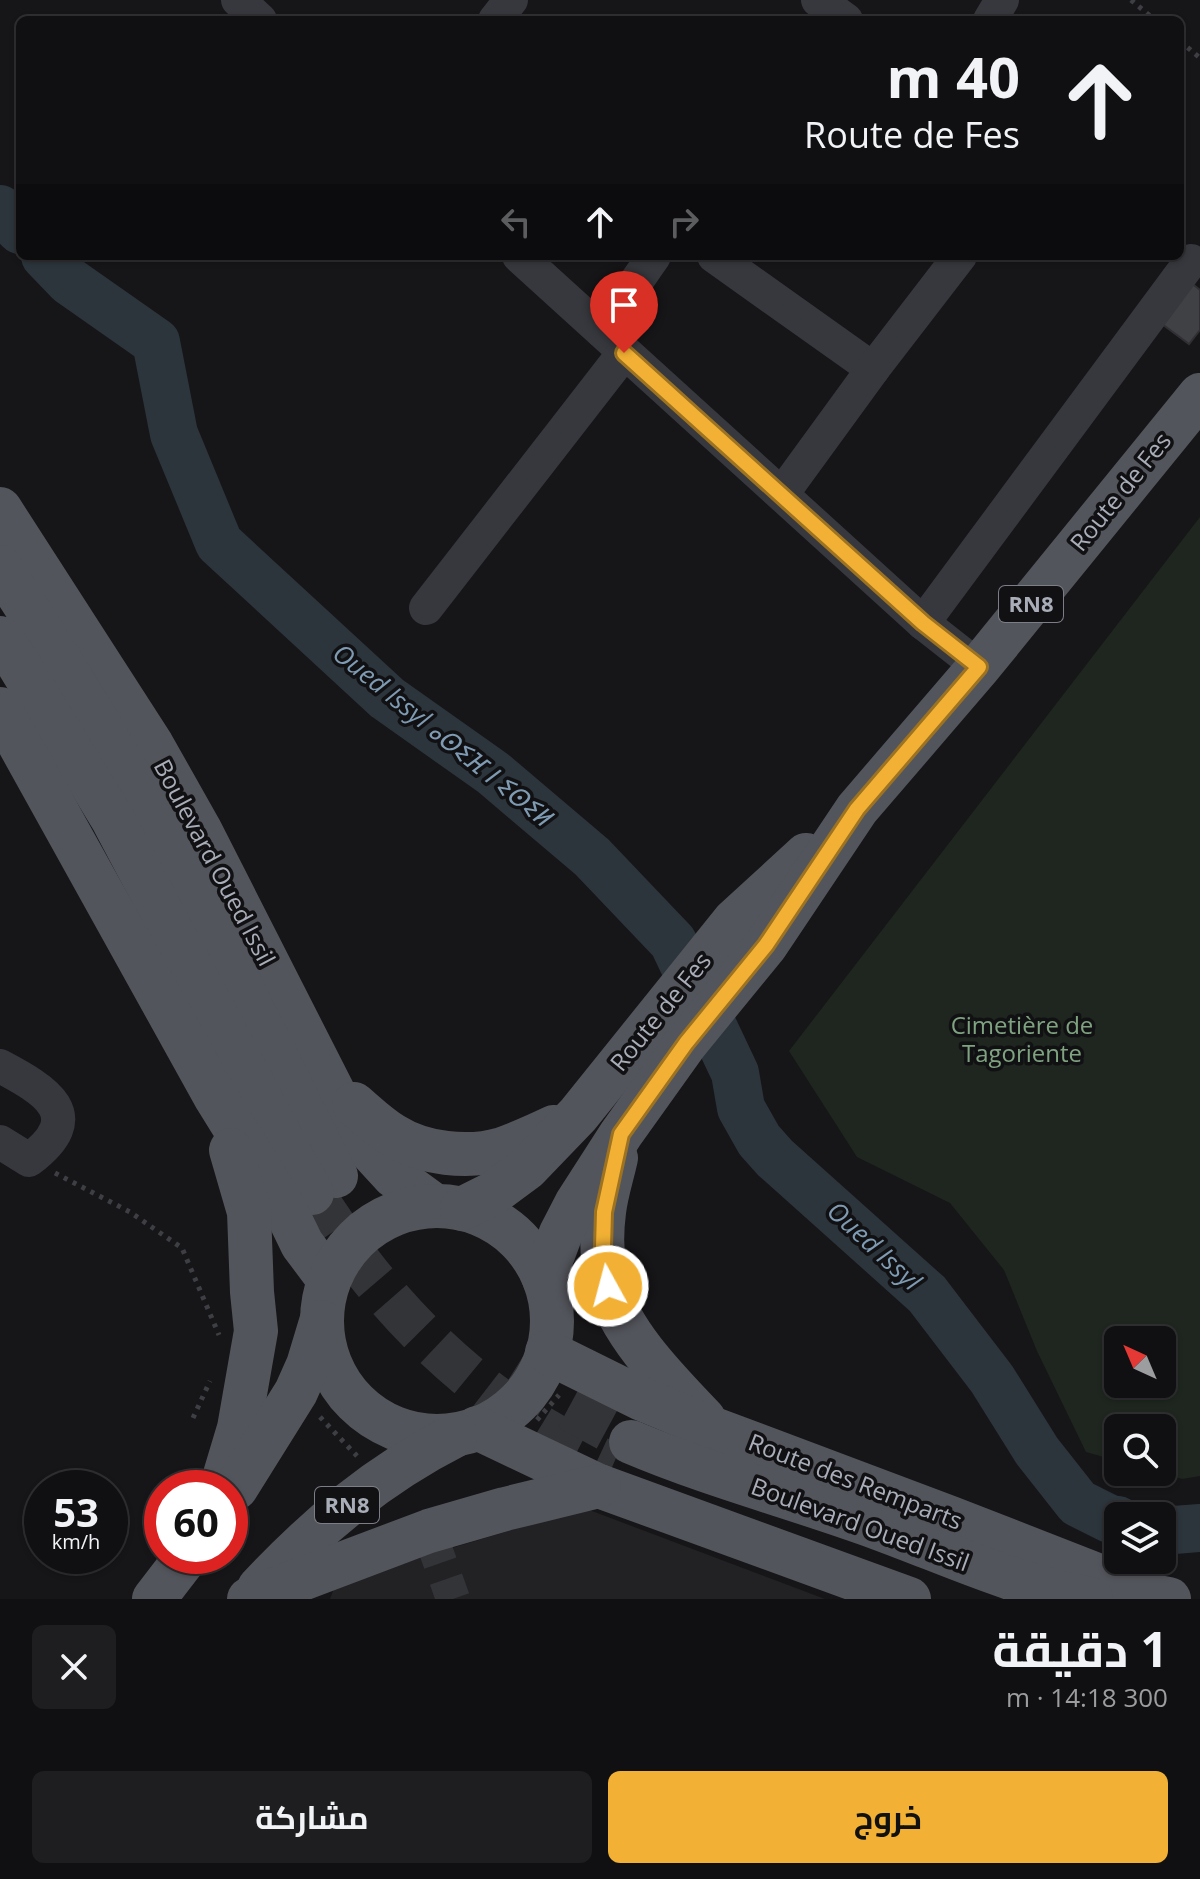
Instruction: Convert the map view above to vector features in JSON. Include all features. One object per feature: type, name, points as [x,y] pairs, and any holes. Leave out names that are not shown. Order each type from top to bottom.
[{"type":"main road","name":"Route de Fes","points":[[448,1207],[492,1194],[527,1168],[578,1115],[668,1034],[750,933],[979,667],[1200,395]]},
{"type":"main road","name":"Boulevard Oued Issil","points":[[0,509],[152,745],[200,830],[349,1123],[394,1176],[448,1207]]},
{"type":"main road","name":"Boulevard Oued Issil","points":[[0,567],[103,732],[166,841],[324,1184],[286,1147],[112,818],[0,638]]},
{"type":"main road","points":[[0,709],[216,1098],[286,1211],[326,1300]]},
{"type":"main road","name":"Route de Fes","points":[[544,1279],[561,1233],[621,1134],[668,1034]]},
{"type":"main road","points":[[326,1080],[394,1136],[445,1153],[499,1150],[528,1140],[578,1115]]},
{"type":"main road","points":[[216,1098],[249,1212],[256,1331],[239,1428],[226,1470]]},
{"type":"main road","points":[[621,1134],[604,1212],[603,1247],[608,1286],[624,1323],[654,1366],[714,1429]]},
{"type":"main road","name":"RN8","points":[[247,1470],[296,1392],[308,1365],[326,1300],[345,1252],[369,1228],[398,1213],[416,1208],[448,1207],[487,1217],[510,1231],[528,1251],[544,1279],[551,1328],[564,1361],[537,1375],[519,1400],[485,1435],[422,1453],[379,1480],[313,1533],[249,1599]]},
{"type":"main road","name":"RN8","points":[[326,1300],[323,1341],[331,1366],[343,1388],[361,1407],[382,1422],[411,1433],[485,1435]]},
{"type":"main road","name":"Route des Remparts","points":[[564,1361],[642,1399],[714,1429],[951,1518],[1146,1598]]},
{"type":"main road","points":[[485,1435],[614,1464],[909,1599]]},
{"type":"main road","name":"Boulevard Oued Issil","points":[[614,1464],[676,1460],[877,1528],[1036,1588],[1091,1599]]},
{"type":"main road","name":"Boulevard Oued Issil","points":[[614,1464],[680,1492],[988,1599]]},
{"type":"main road","points":[[249,1599],[429,1531],[505,1509],[614,1464]]},
{"type":"main road","points":[[154,1599],[173,1574]]},
{"type":"street","points":[[238,0],[256,16]]},
{"type":"street","points":[[498,16],[511,0]]},
{"type":"street","points":[[818,0],[841,16]]},
{"type":"street","points":[[523,260],[923,623],[979,667]]},
{"type":"street","points":[[426,608],[613,342],[652,260]]},
{"type":"street","points":[[720,260],[873,369]]},
{"type":"street","points":[[782,494],[957,260]]},
{"type":"street","points":[[923,623],[1190,260]]},
{"type":"street","points":[[0,1066],[48,1095],[56,1107],[58,1119],[52,1138],[44,1149],[29,1160],[0,1142]]},
{"type":"path","points":[[1131,0],[1150,16]]},
{"type":"path","points":[[1184,44],[1200,58]]},
{"type":"path","points":[[29,1160],[130,1212],[182,1248],[220,1337]]},
{"type":"path","points":[[485,1435],[564,1361]]},
{"type":"path","points":[[193,1418],[212,1376]]},
{"type":"path","points":[[296,1392],[379,1480]]},
{"type":"shaded area","points":[[584,1508],[825,1599],[330,1599],[336,1583]]},
{"type":"green space","name":"Cimetière de Tagoriente","points":[[1200,517],[1200,1476],[1176,1477],[1176,1414],[1104,1414],[1104,1457],[1086,1452],[1037,1351],[1004,1270],[950,1203],[857,1157],[789,1051]]},
{"type":"building","points":[[1189,281],[1200,290],[1200,330],[1189,344],[1158,321]]},
{"type":"waterway","name":"Oued Issyl ⴰⵙⵉⴼ ⵏ ⵉⵙⵉⵍ","points":[[0,209],[16,226]]},
{"type":"waterway","name":"Oued Issyl ⴰⵙⵉⴼ ⵏ ⵉⵙⵉⵍ","points":[[49,260],[69,281],[156,342],[174,434],[219,543],[387,698],[493,773],[592,857],[673,942],[735,1073],[741,1108],[759,1140],[775,1158],[927,1294],[992,1379],[1037,1451],[1078,1503],[1104,1516]]},
{"type":"waterway","name":"Oued Issyl","points":[[1176,1530],[1200,1528]]},
{"type":"tunnel","points":[[312,1193],[376,1283],[427,1339],[514,1410],[546,1431],[613,1465]]},
{"type":"tunnel","points":[[512,1374],[631,1442]]},
{"type":"tunnel","points":[[429,1531],[453,1599]]},
{"type":"route","points":[[608,1286],[603,1247],[604,1212],[621,1134],[686,1043],[766,945],[857,809],[979,667],[923,623],[624,353]]}]
